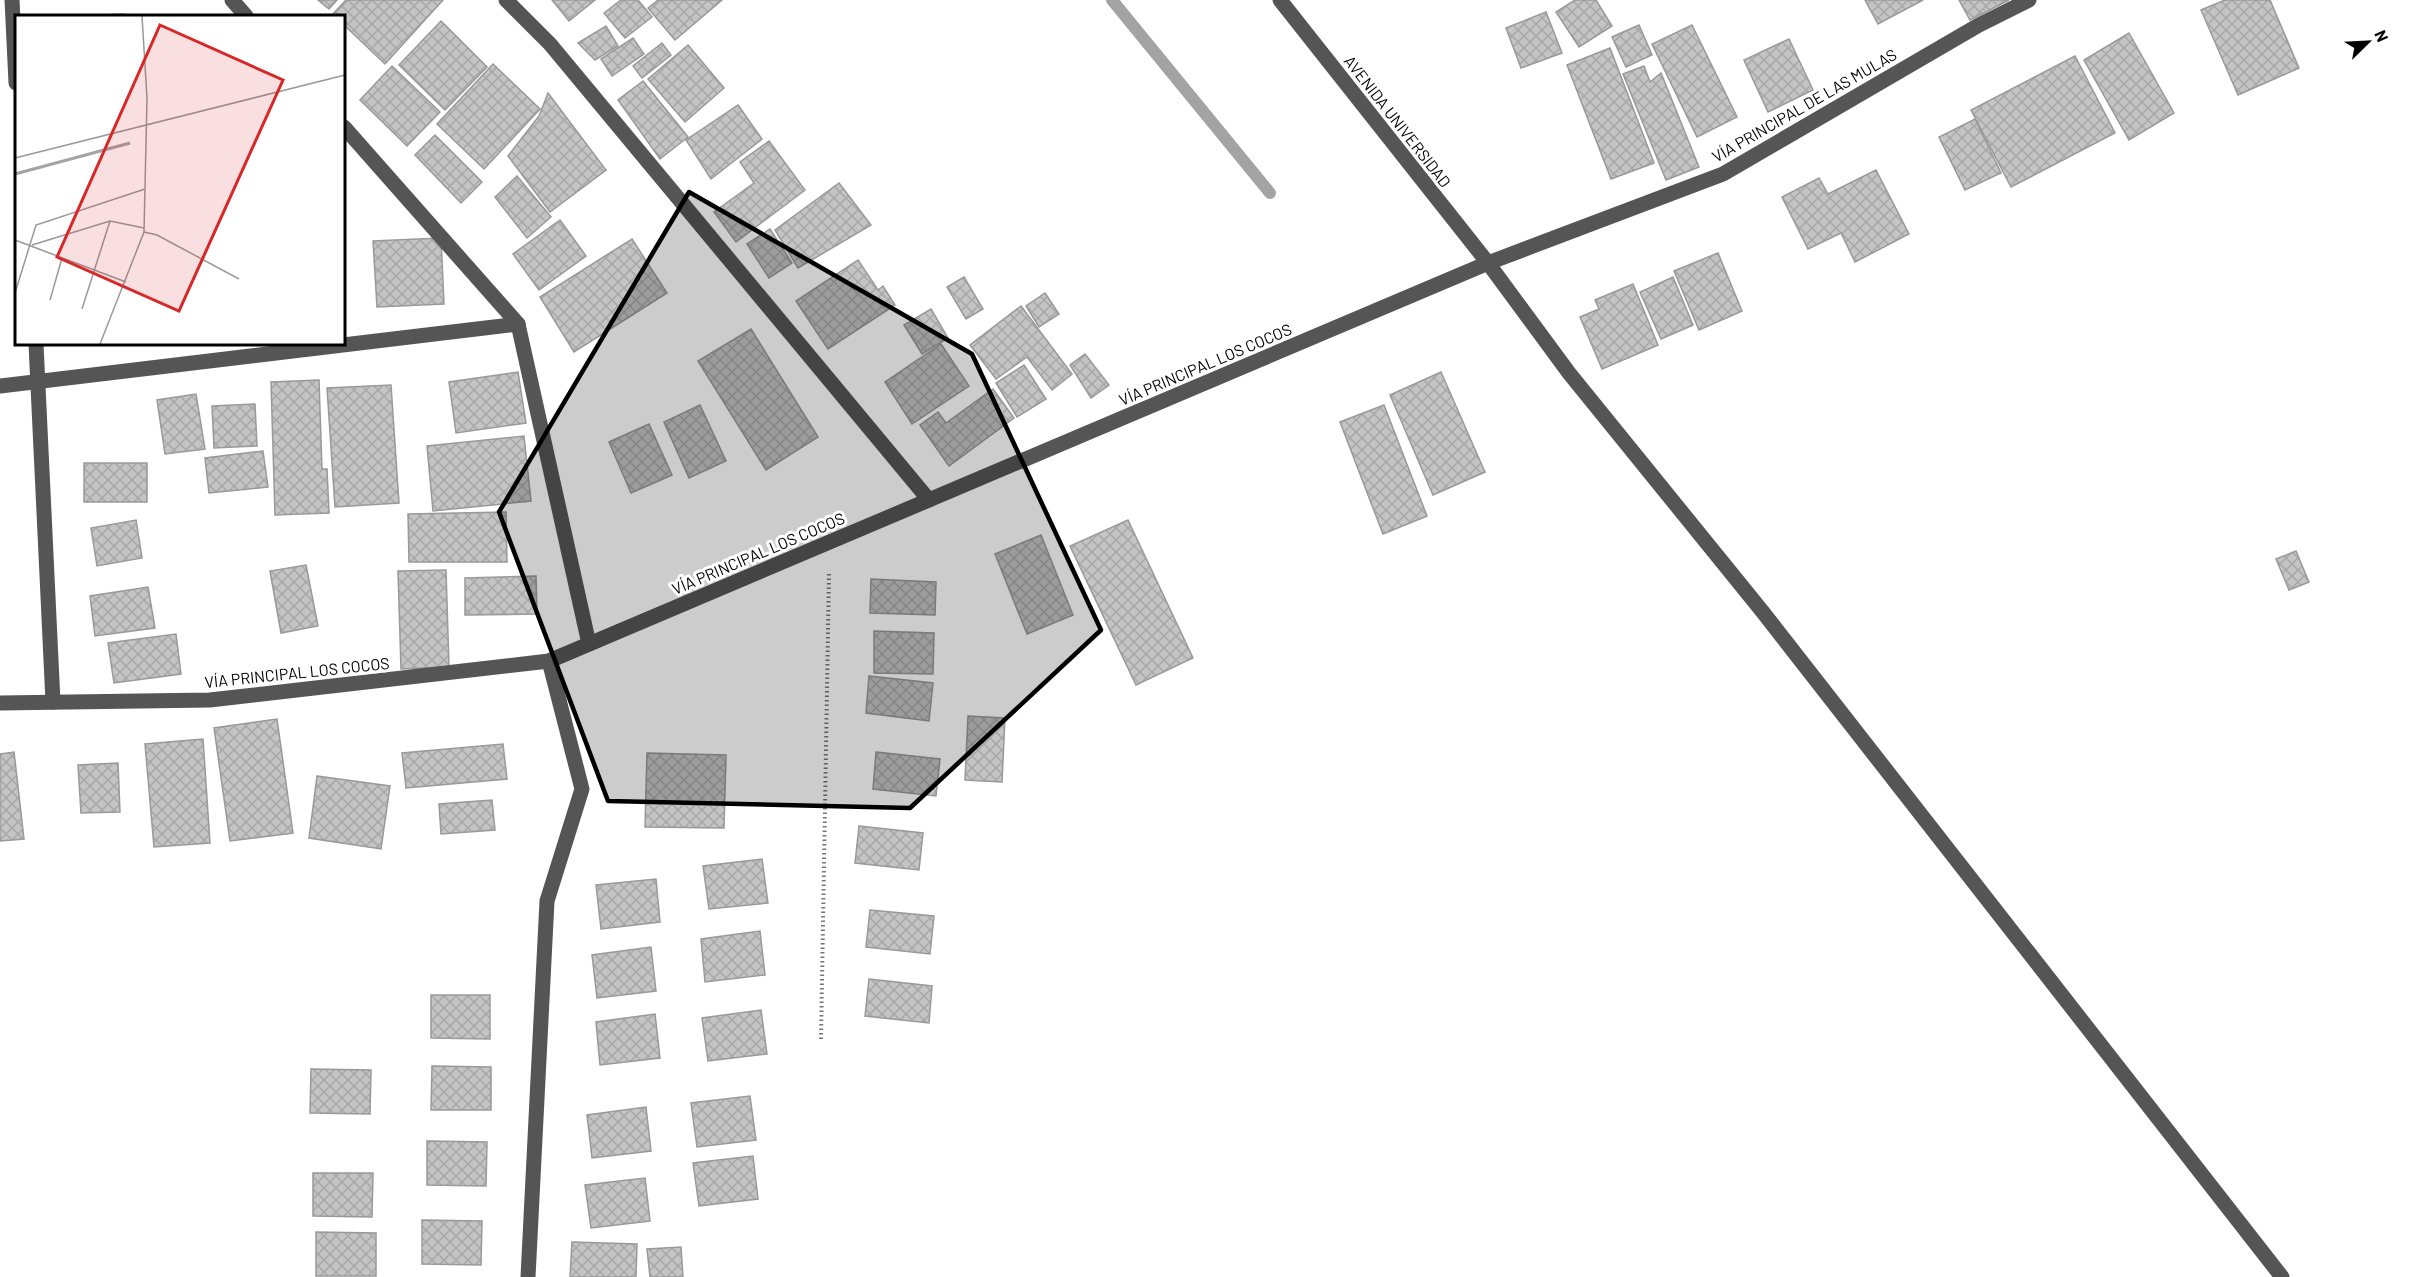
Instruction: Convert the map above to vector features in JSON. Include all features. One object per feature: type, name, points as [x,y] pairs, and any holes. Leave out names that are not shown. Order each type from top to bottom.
[{"type":"street","points":[[12,0],[7,52],[15,80]]},
{"type":"street","points":[[231,0],[245,15]]},
{"type":"street","points":[[506,0],[550,44],[929,500]]},
{"type":"street","name":"AVENIDA UNIVERSIDAD","points":[[1280,0],[1488,264],[1569,373],[1762,611],[2282,1277]]},
{"type":"street","name":"VÍA PRINCIPAL DE LAS MULAS","points":[[1488,264],[1723,174],[1979,25],[2029,0]]},
{"type":"street","points":[[345,128],[518,324],[589,645]]},
{"type":"street","name":"VÍA PRINCIPAL LOS COCOS","points":[[0,703],[210,700],[549,661],[1488,264]]},
{"type":"street","points":[[345,345],[518,324]]},
{"type":"street","points":[[36,345],[53,702]]},
{"type":"street","points":[[0,386],[345,345]]},
{"type":"street","points":[[528,1277],[547,901],[582,789],[549,661]]},
{"type":"path","points":[[821,1039],[829,543]]},
{"type":"highlighted area","points":[[689,192],[972,354],[1101,630],[910,808],[608,801],[499,512]]},
{"type":"building","points":[[318,0],[337,0],[329,9]]},
{"type":"building","points":[[346,0],[443,0],[385,64],[345,26],[345,15],[332,15]]},
{"type":"building","points":[[552,0],[595,0],[569,21]]},
{"type":"building","points":[[621,0],[638,0],[652,17],[625,38],[604,13]]},
{"type":"building","points":[[658,0],[722,0],[675,40],[648,8]]},
{"type":"building","points":[[1575,0],[1596,0],[1612,26],[1579,47],[1556,12]]},
{"type":"building","points":[[1865,0],[1923,0],[1878,24]]},
{"type":"building","points":[[1959,0],[2009,0],[1970,20]]},
{"type":"building","points":[[2225,0],[2270,0],[2299,68],[2238,95],[2201,10]]},
{"type":"building","points":[[1546,12],[1562,53],[1521,68],[1506,28]]},
{"type":"building","points":[[441,21],[487,67],[445,110],[399,65]]},
{"type":"building","points":[[1639,25],[1652,55],[1626,67],[1612,37]]},
{"type":"building","points":[[1692,25],[1737,117],[1697,137],[1652,44]]},
{"type":"building","points":[[606,26],[618,46],[595,60],[578,43]]},
{"type":"building","points":[[2129,33],[2174,113],[2129,140],[2084,60]]},
{"type":"building","points":[[633,38],[644,54],[612,76],[601,59]]},
{"type":"building","points":[[1789,39],[1813,90],[1768,112],[1744,60]]},
{"type":"building","points":[[662,43],[671,55],[642,78],[633,66]]},
{"type":"building","points":[[688,45],[724,88],[685,122],[648,79]]},
{"type":"building","points":[[1610,48],[1654,163],[1611,179],[1567,65]]},
{"type":"building","points":[[2075,56],[2115,133],[2011,187],[1971,110]]},
{"type":"building","points":[[493,64],[540,109],[484,169],[437,124]]},
{"type":"building","points":[[392,66],[440,112],[407,146],[360,100]]},
{"type":"building","points":[[1644,66],[1650,82],[1661,73],[1699,167],[1666,180],[1623,74]]},
{"type":"building","points":[[643,81],[688,137],[660,159],[618,100]]},
{"type":"building","points":[[548,93],[606,170],[550,212],[508,156],[539,116]]},
{"type":"building","points":[[738,105],[762,139],[711,179],[686,140]]},
{"type":"building","points":[[1975,119],[2001,173],[1965,190],[1939,137]]},
{"type":"building","points":[[435,135],[482,182],[461,203],[415,155]]},
{"type":"building","points":[[769,141],[805,190],[736,242],[714,212],[754,183],[740,162]]},
{"type":"building","points":[[1876,170],[1909,234],[1855,262],[1841,233],[1808,249],[1782,197],[1819,178],[1828,194]]},
{"type":"building","points":[[517,176],[551,217],[527,238],[495,197]]},
{"type":"building","points":[[839,183],[871,225],[798,268],[775,230]]},
{"type":"building","points":[[560,220],[586,256],[539,290],[513,254]]},
{"type":"building","points":[[770,229],[792,263],[769,278],[747,244]]},
{"type":"building","points":[[441,238],[444,304],[377,307],[373,241]]},
{"type":"building","points":[[632,239],[667,293],[574,352],[540,297]]},
{"type":"building","points":[[1718,253],[1742,311],[1699,330],[1674,271]]},
{"type":"building","points":[[858,260],[878,290],[883,286],[895,305],[828,349],[796,301]]},
{"type":"building","points":[[964,277],[983,309],[966,319],[947,287]]},
{"type":"building","points":[[1673,277],[1693,325],[1661,339],[1640,292]]},
{"type":"building","points":[[1633,284],[1658,345],[1602,369],[1580,317],[1599,309],[1595,300]]},
{"type":"building","points":[[1045,293],[1059,314],[1039,327],[1026,306]]},
{"type":"building","points":[[1021,306],[1072,374],[1052,390],[1027,357],[996,379],[970,345]]},
{"type":"building","points":[[931,309],[948,338],[922,354],[904,325]]},
{"type":"building","points":[[751,329],[818,437],[766,470],[698,361]]},
{"type":"building","points":[[941,344],[969,386],[912,424],[885,382]]},
{"type":"building","points":[[1085,354],[1109,385],[1091,398],[1070,365]]},
{"type":"building","points":[[1024,365],[1046,399],[1017,417],[996,383]]},
{"type":"building","points":[[518,372],[526,423],[456,433],[449,382]]},
{"type":"building","points":[[1441,372],[1485,472],[1433,495],[1390,395]]},
{"type":"building","points":[[319,380],[322,469],[327,469],[329,513],[275,515],[271,382]]},
{"type":"building","points":[[391,385],[399,503],[335,507],[327,388]]},
{"type":"building","points":[[993,389],[1014,418],[949,466],[920,425],[938,412],[946,423]]},
{"type":"building","points":[[196,394],[205,449],[165,454],[157,400]]},
{"type":"building","points":[[255,404],[257,446],[214,448],[212,406]]},
{"type":"building","points":[[700,405],[726,461],[689,478],[664,422]]},
{"type":"building","points":[[1384,405],[1427,516],[1383,534],[1340,422]]},
{"type":"building","points":[[649,424],[672,475],[631,493],[609,442]]},
{"type":"building","points":[[524,436],[531,501],[433,511],[427,446]]},
{"type":"building","points":[[263,451],[268,487],[209,493],[205,458]]},
{"type":"building","points":[[84,463],[147,463],[147,502],[84,502]]},
{"type":"building","points":[[506,512],[507,562],[409,562],[408,514]]},
{"type":"building","points":[[136,520],[142,558],[97,566],[91,528]]},
{"type":"building","points":[[1128,520],[1193,658],[1136,685],[1070,546]]},
{"type":"building","points":[[1041,535],[1073,615],[1027,634],[995,554]]},
{"type":"building","points":[[2296,551],[2309,582],[2289,590],[2276,559]]},
{"type":"building","points":[[306,565],[318,626],[281,633],[270,571]]},
{"type":"building","points":[[446,570],[449,667],[401,669],[398,571]]},
{"type":"building","points":[[536,576],[537,614],[465,615],[465,578]]},
{"type":"building","points":[[871,579],[936,582],[935,615],[870,613]]},
{"type":"building","points":[[148,587],[155,628],[95,636],[90,596]]},
{"type":"building","points":[[874,631],[934,633],[933,674],[874,673]]},
{"type":"building","points":[[176,634],[181,674],[114,683],[108,643]]},
{"type":"building","points":[[869,676],[933,683],[929,721],[866,713]]},
{"type":"building","points":[[968,716],[1005,718],[1002,782],[965,780]]},
{"type":"building","points":[[277,719],[293,833],[230,841],[214,728]]},
{"type":"building","points":[[203,739],[210,843],[154,847],[145,744]]},
{"type":"building","points":[[503,744],[507,779],[406,788],[402,753]]},
{"type":"building","points":[[14,752],[24,839],[0,841],[0,754]]},
{"type":"building","points":[[876,752],[940,759],[936,796],[873,789]]},
{"type":"building","points":[[647,753],[726,755],[724,828],[645,827]]},
{"type":"building","points":[[118,763],[120,812],[81,813],[78,765]]},
{"type":"building","points":[[317,776],[390,786],[381,849],[309,838]]},
{"type":"building","points":[[492,800],[495,830],[441,834],[439,804]]},
{"type":"building","points":[[859,826],[923,833],[919,870],[855,863]]},
{"type":"building","points":[[762,859],[768,903],[709,909],[703,866]]},
{"type":"building","points":[[656,879],[660,922],[601,929],[596,885]]},
{"type":"building","points":[[870,910],[934,916],[930,954],[866,947]]},
{"type":"building","points":[[760,931],[765,975],[705,982],[701,939]]},
{"type":"building","points":[[651,947],[656,991],[597,998],[592,955]]},
{"type":"building","points":[[869,979],[932,986],[929,1023],[865,1016]]},
{"type":"building","points":[[431,995],[490,995],[490,1039],[431,1038]]},
{"type":"building","points":[[761,1010],[767,1054],[708,1061],[702,1018]]},
{"type":"building","points":[[655,1014],[660,1058],[600,1065],[596,1022]]},
{"type":"building","points":[[432,1066],[491,1067],[491,1110],[431,1110]]},
{"type":"building","points":[[311,1069],[371,1070],[370,1114],[310,1113]]},
{"type":"building","points":[[750,1096],[756,1140],[697,1147],[691,1103]]},
{"type":"building","points":[[646,1107],[651,1151],[592,1158],[587,1115]]},
{"type":"building","points":[[427,1141],[487,1142],[486,1186],[427,1185]]},
{"type":"building","points":[[753,1156],[758,1199],[699,1206],[693,1163]]},
{"type":"building","points":[[313,1173],[373,1173],[372,1217],[313,1216]]},
{"type":"building","points":[[645,1178],[650,1221],[591,1228],[585,1185]]},
{"type":"building","points":[[422,1220],[482,1221],[481,1265],[422,1264]]},
{"type":"building","points":[[316,1232],[376,1233],[376,1276],[316,1276]]},
{"type":"building","points":[[572,1242],[637,1244],[636,1277],[570,1277]]},
{"type":"building","points":[[681,1247],[683,1277],[650,1277],[647,1249]]},
{"type":"waterway","points":[[1112,0],[1270,193]]}]
